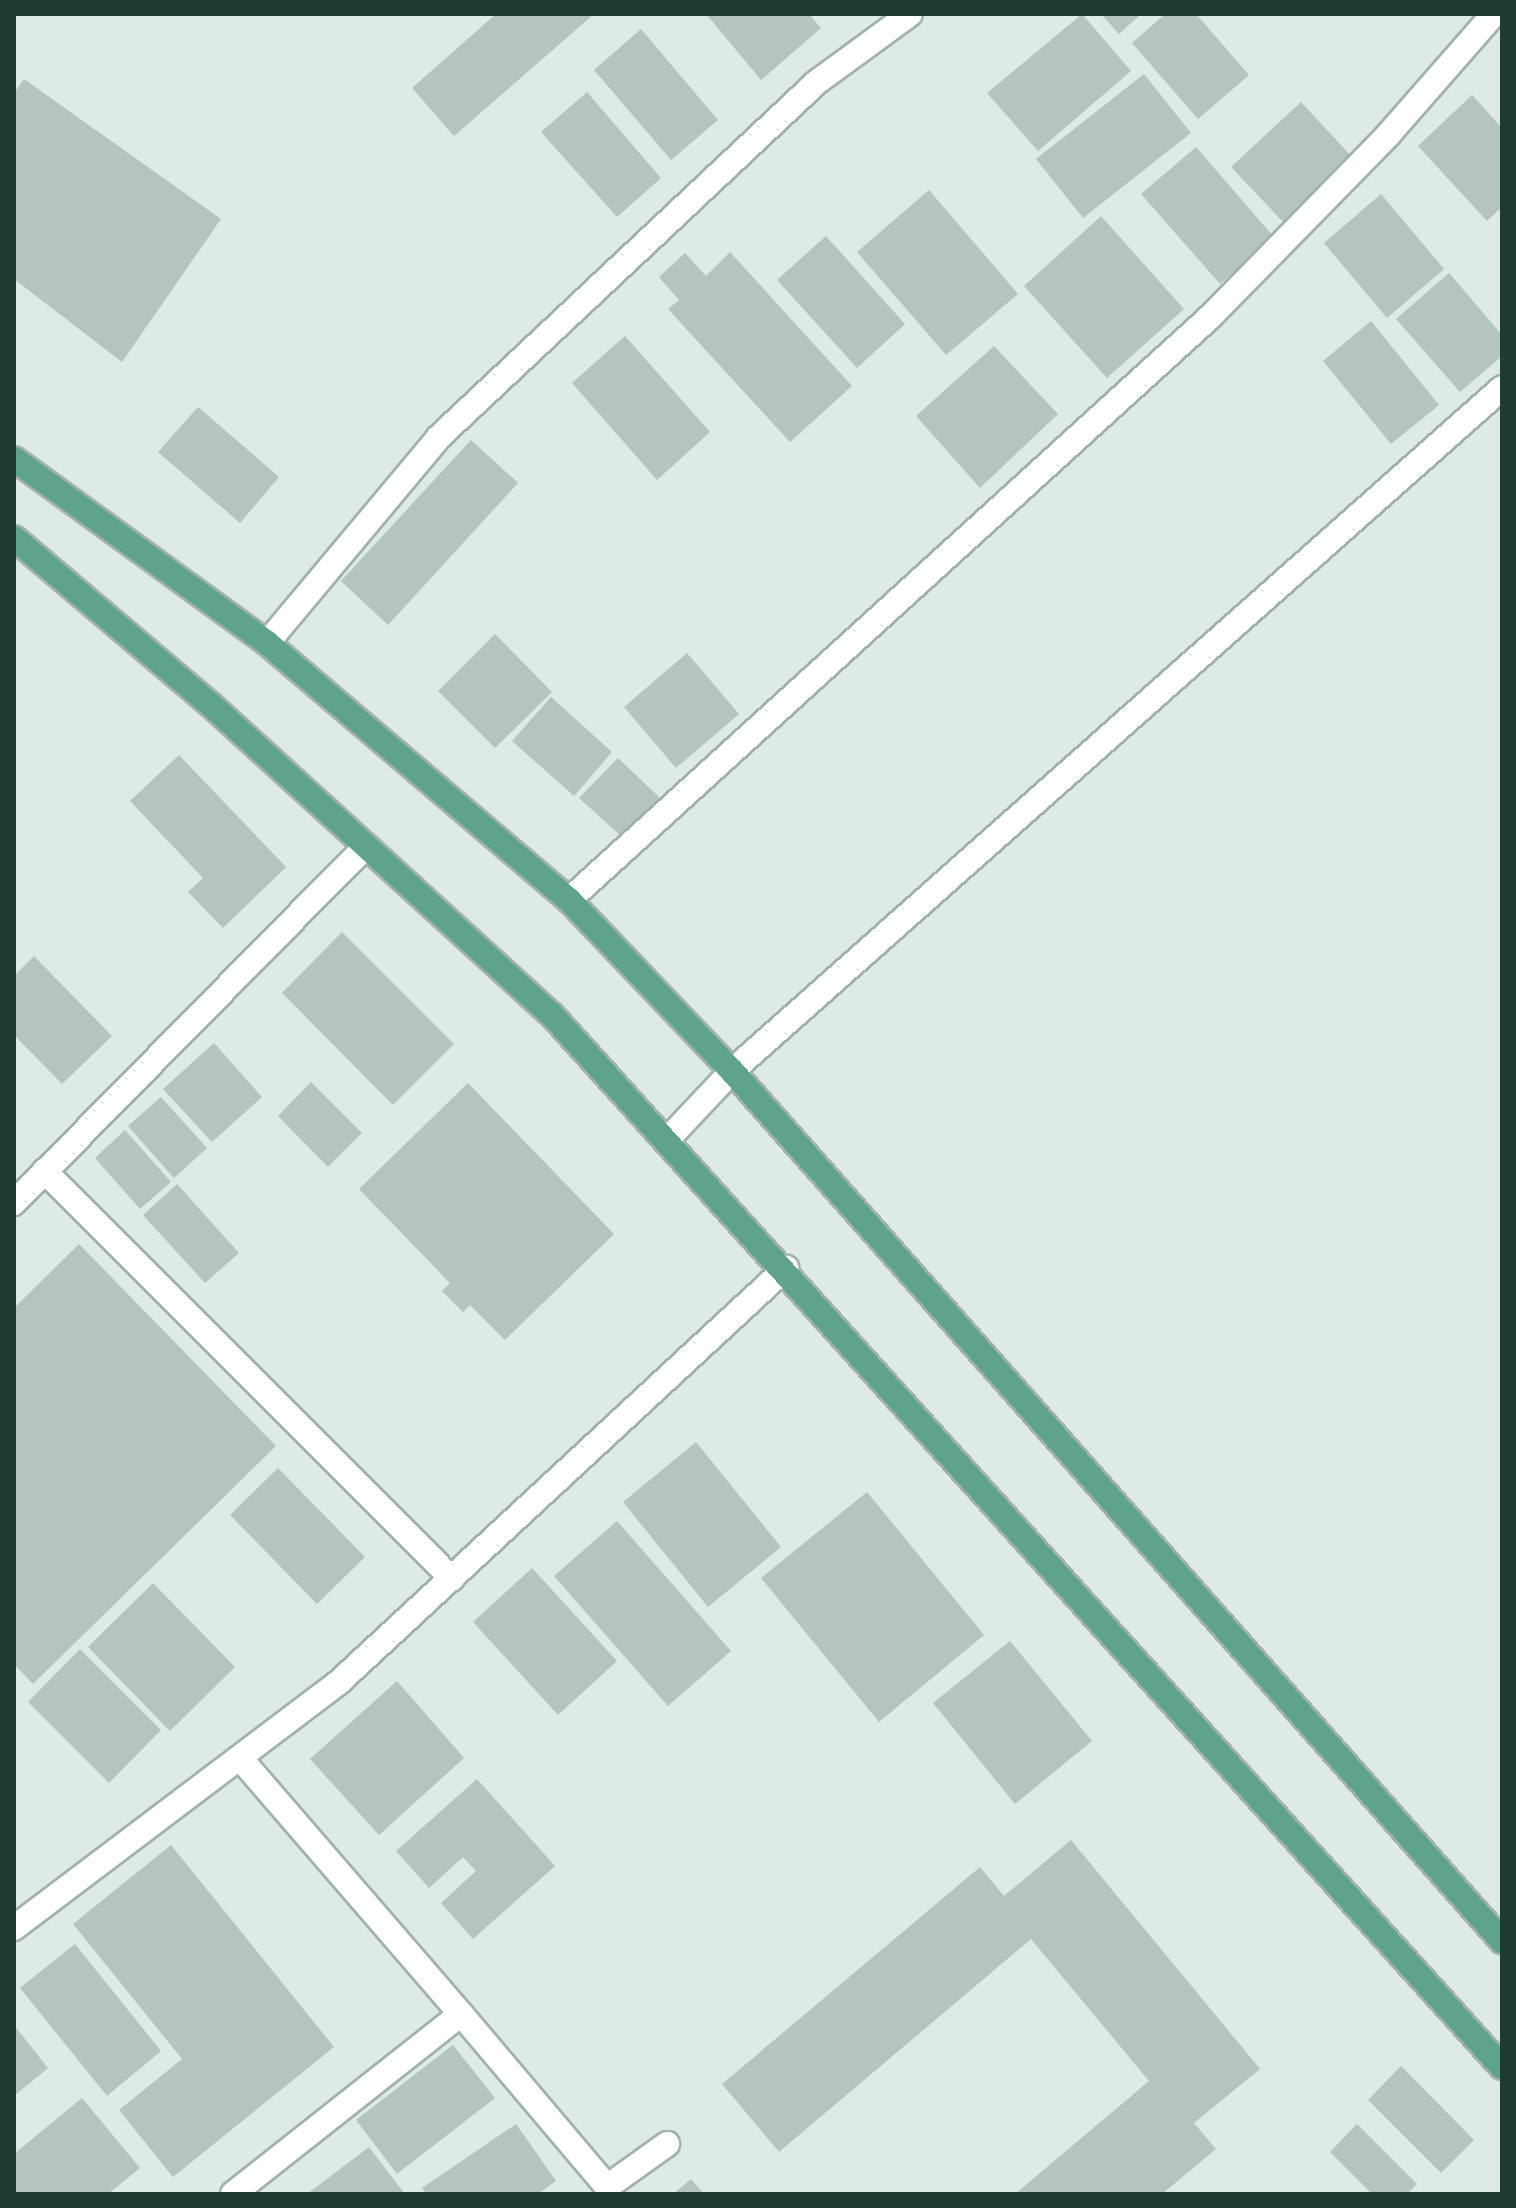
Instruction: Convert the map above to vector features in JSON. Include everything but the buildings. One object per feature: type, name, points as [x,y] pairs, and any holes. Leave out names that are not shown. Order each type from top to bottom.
[{"type":"main road","points":[[14,459],[267,643],[569,900],[732,1071],[1502,1941]]},
{"type":"main road","points":[[14,538],[366,846],[552,1015],[786,1268],[1502,2067]]},
{"type":"street","points":[[267,643],[439,437],[817,82],[910,14]]},
{"type":"street","points":[[569,900],[1210,317],[1388,135],[1494,14]]},
{"type":"street","points":[[667,1140],[732,1071],[1502,388]]},
{"type":"street","points":[[14,1203],[366,846]]},
{"type":"street","points":[[45,1171],[452,1579]]},
{"type":"street","points":[[14,1928],[338,1683],[786,1268]]},
{"type":"street","points":[[240,1758],[607,2187],[667,2144]]},
{"type":"street","points":[[233,2194],[461,2014]]}]
